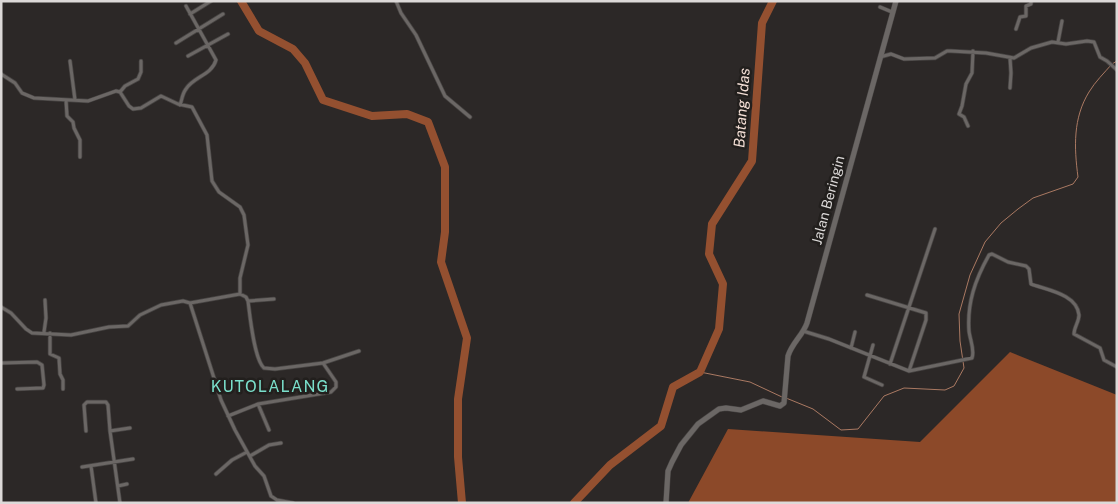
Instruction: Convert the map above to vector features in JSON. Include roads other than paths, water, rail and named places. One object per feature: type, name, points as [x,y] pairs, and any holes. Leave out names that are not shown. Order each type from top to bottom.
[{"type":"street","points":[[190,14],[211,1]]},
{"type":"street","points":[[396,1],[401,13],[416,35],[445,96],[470,117]]},
{"type":"street","name":"Jalan Beringin","points":[[666,503],[668,471],[681,445],[698,424],[714,411],[722,408],[742,410],[763,401],[780,406],[784,404],[788,356],[804,332],[896,1]]},
{"type":"street","points":[[1016,29],[1020,17],[1026,16],[1026,6],[1031,4],[1030,1]]},
{"type":"street","points":[[180,105],[183,94],[188,86],[206,74],[216,58],[186,6]]},
{"type":"street","points":[[880,7],[892,12]]},
{"type":"street","points":[[176,43],[222,14]]},
{"type":"street","points":[[1058,42],[1062,21]]},
{"type":"street","points":[[188,56],[228,34]]},
{"type":"street","points":[[880,57],[891,54],[904,59],[935,58],[947,51],[973,51],[1010,58],[1016,57],[1031,48],[1058,42],[1066,44],[1092,41],[1096,44],[1100,58],[1116,69]]},
{"type":"street","points":[[968,126],[964,117],[959,114],[966,84],[973,69],[973,51]]},
{"type":"street","points":[[1010,58],[1010,88]]},
{"type":"street","points":[[70,61],[76,100]]},
{"type":"street","points":[[120,92],[125,86],[138,79],[141,72],[141,61]]},
{"type":"street","points":[[1,74],[15,83],[20,90],[30,97],[92,100],[113,91],[120,92],[133,109],[141,108],[161,96],[180,105],[192,107],[204,130],[209,148],[211,176],[215,186],[223,195],[240,207],[244,215],[248,246],[240,278],[240,294]]},
{"type":"street","points":[[66,100],[67,116],[73,122],[80,140],[80,157]]},
{"type":"street","points":[[890,364],[936,229]]},
{"type":"street","points":[[804,332],[909,371],[972,358],[974,354],[970,337],[970,303],[976,279],[992,254],[1008,262],[1026,266],[1029,269],[1031,284],[1058,293],[1072,301],[1077,308],[1079,316],[1074,334],[1100,348],[1104,360],[1117,367]]},
{"type":"street","points":[[1,307],[32,333],[82,334],[109,327],[128,326],[140,315],[161,305],[240,294],[246,297],[248,301],[259,362],[264,368],[276,369],[323,363],[359,351]]},
{"type":"street","points":[[868,294],[927,315],[909,371]]},
{"type":"street","points":[[248,301],[274,299]]},
{"type":"street","points":[[44,332],[46,318],[45,300]]},
{"type":"street","points":[[190,302],[206,356],[228,416],[247,452],[264,476],[271,496],[277,500],[293,503]]},
{"type":"street","points":[[851,348],[856,332]]},
{"type":"street","points":[[50,333],[49,352],[52,356],[59,358],[63,389]]},
{"type":"street","points":[[873,345],[864,377],[882,385]]},
{"type":"street","points":[[1,363],[37,362],[42,366],[44,385],[42,388],[17,389]]},
{"type":"street","points":[[228,416],[258,404],[331,392],[336,387],[336,382],[323,363]]},
{"type":"street","points":[[86,431],[84,405],[87,402],[104,401],[108,405],[120,503]]},
{"type":"street","points":[[258,404],[269,430]]},
{"type":"street","points":[[110,431],[130,428]]},
{"type":"street","points":[[250,456],[269,445],[281,443]]},
{"type":"street","points":[[216,474],[232,460],[247,452]]},
{"type":"street","points":[[82,467],[133,459]]},
{"type":"street","points":[[91,466],[96,503]]},
{"type":"street","points":[[118,486],[127,484]]},
{"type":"waterway","points":[[241,1],[259,31],[293,49],[305,63],[323,100],[372,116],[407,114],[428,122],[445,167],[445,232],[441,262],[467,338],[458,399],[458,457],[462,503]]},
{"type":"waterway","name":"Batang Idas","points":[[574,503],[610,465],[661,426],[673,387],[700,372],[719,329],[723,284],[709,254],[712,224],[752,161],[762,23],[773,1]]},
{"type":"waterway","points":[[786,398],[813,409],[841,430],[858,429],[884,396],[904,388],[945,390],[954,386],[964,368],[959,314],[970,275],[985,242],[1001,223],[1033,198],[1073,184],[1078,177],[1076,133],[1080,112],[1094,85],[1112,64],[1117,61]]},
{"type":"waterway","points":[[700,372],[750,382],[782,397]]},
{"type":"district","name":"KUTOLALANG","points":[[270,386]]}]
